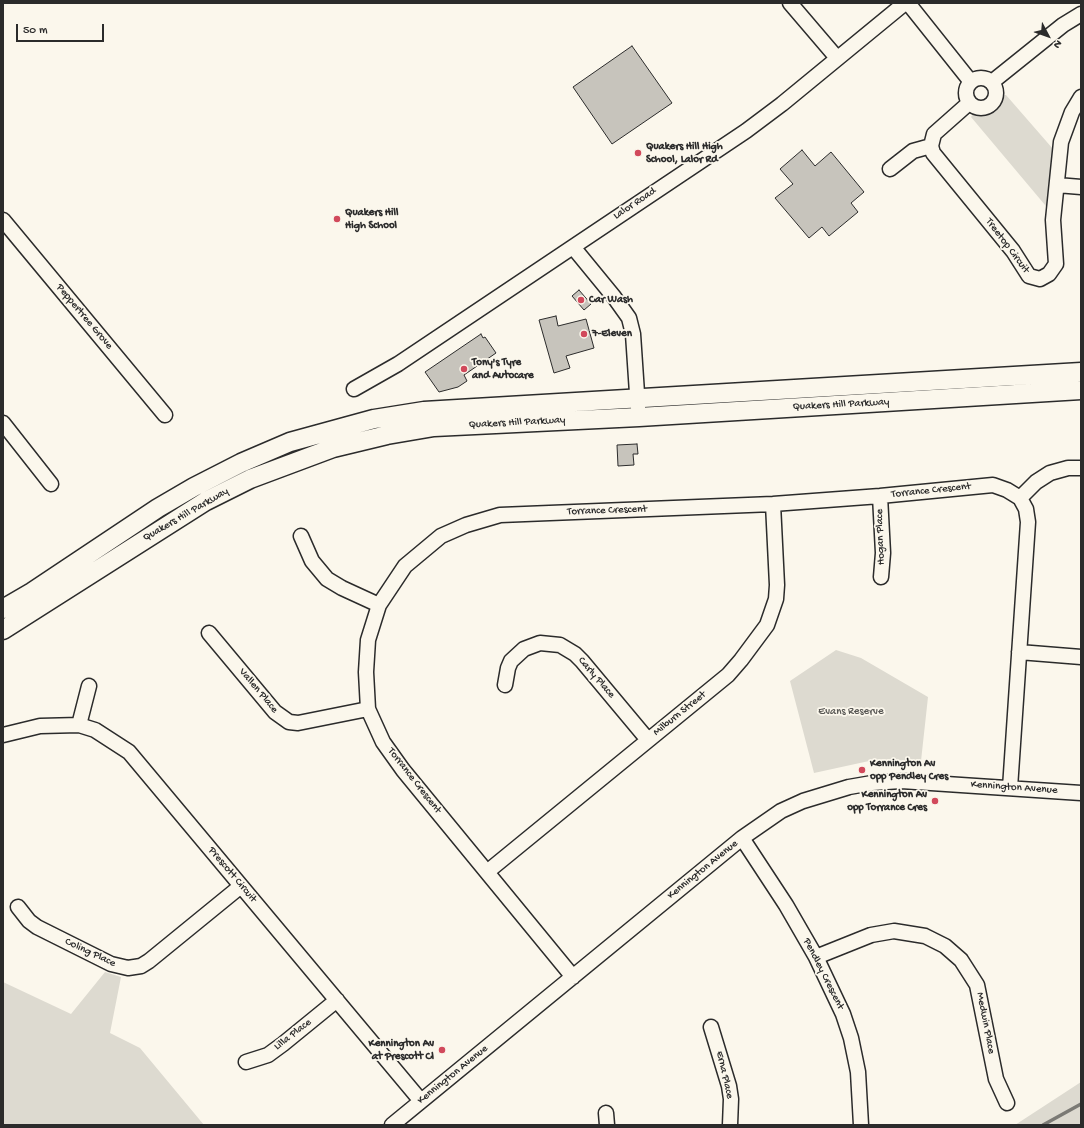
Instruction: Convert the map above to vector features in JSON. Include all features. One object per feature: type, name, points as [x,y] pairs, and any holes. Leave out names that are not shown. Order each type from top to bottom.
[{"type":"main road","name":"Quakers Hill Parkway","points":[[3,609],[32,592],[158,508],[194,487],[241,463],[290,442],[374,419],[424,411],[638,397],[1081,372]]},
{"type":"main road","name":"Quakers Hill Parkway","points":[[3,630],[206,500],[250,479],[333,448],[387,435],[434,427],[639,417],[1081,390]]},
{"type":"street","points":[[790,3],[837,58]]},
{"type":"street","name":"Lalor Road","points":[[354,389],[398,364],[746,131],[782,104],[904,3]]},
{"type":"street","points":[[908,3],[971,82]]},
{"type":"street","points":[[992,82],[1063,25],[1081,14]]},
{"type":"street","points":[[984,78],[992,82],[995,86],[996,96],[992,105],[983,109],[977,108],[969,103],[966,90],[971,82],[984,78]]},
{"type":"street","name":"Treetop Circuit","points":[[931,146],[935,157],[1013,251],[1028,276],[1040,278],[1049,274],[1056,264],[1054,220],[1062,142],[1072,112],[1081,96]]},
{"type":"street","points":[[890,169],[913,151],[931,146],[934,134],[938,129],[969,103]]},
{"type":"street","points":[[1057,185],[1081,187]]},
{"type":"street","name":"Peppertree Grove","points":[[3,220],[166,415]]},
{"type":"street","points":[[572,247],[614,297],[629,318],[634,334],[639,417]]},
{"type":"street","points":[[3,424],[51,484]]},
{"type":"street","points":[[1010,788],[1028,522],[1026,509],[1020,498],[1036,482],[1050,473],[1068,468],[1081,468]]},
{"type":"street","name":"Torrance Crescent","points":[[573,978],[403,770],[383,742],[368,710],[366,672],[368,640],[379,605],[405,566],[441,536],[466,525],[500,515],[774,504],[880,496],[992,485],[1007,490],[1020,498]]},
{"type":"street","name":"Hogan Place","points":[[880,496],[883,553],[882,577]]},
{"type":"street","name":"Milburn Street","points":[[487,872],[728,675],[742,660],[767,625],[776,599],[777,585],[774,504]]},
{"type":"street","points":[[301,536],[312,561],[327,579],[342,588],[379,605]]},
{"type":"street","name":"Vallen Place","points":[[210,633],[275,712],[289,722],[298,723],[368,710]]},
{"type":"street","name":"Carly Place","points":[[505,685],[508,668],[512,661],[524,649],[540,643],[560,646],[575,654],[582,661],[648,740]]},
{"type":"street","points":[[1019,652],[1081,657]]},
{"type":"street","points":[[80,724],[89,686]]},
{"type":"street","name":"Prescott Circuit","points":[[3,735],[40,726],[80,724],[95,730],[128,752],[421,1101]]},
{"type":"street","name":"Kennington Avenue","points":[[392,1125],[742,838],[771,818],[803,801],[864,784],[901,780],[1081,793]]},
{"type":"street","name":"Pendley Crescent","points":[[742,838],[774,885],[816,958],[835,995],[851,1038],[858,1072],[861,1125]]},
{"type":"street","name":"Coling Place","points":[[18,907],[37,928],[111,964],[121,967],[134,967],[149,961],[241,886]]},
{"type":"street","name":"Medwin Place","points":[[816,958],[871,935],[894,931],[925,936],[945,946],[961,960],[978,985],[996,1079],[1007,1103]]},
{"type":"street","name":"Lilla Place","points":[[246,1062],[268,1055],[337,1000]]},
{"type":"street","name":"Erna Place","points":[[711,1027],[729,1086],[731,1111],[730,1125]]},
{"type":"green space","points":[[1006,95],[1060,157],[1053,220],[1045,205],[971,117],[977,108],[983,109],[992,105],[996,96]]},
{"type":"green space","name":"Evans Reserve","points":[[836,650],[861,658],[928,697],[921,761],[869,761],[814,773],[790,681]]},
{"type":"green space","points":[[105,972],[121,977],[110,1033],[140,1048],[204,1125],[3,1125],[3,982],[71,1014]]},
{"type":"green space","points":[[1081,1082],[1081,1125],[1015,1125]]},
{"type":"building","points":[[632,46],[672,103],[612,144],[573,87]]},
{"type":"building","points":[[802,150],[815,166],[831,152],[864,192],[851,203],[858,212],[829,236],[822,227],[809,238],[775,198],[793,184],[780,169]]},
{"type":"building","name":"Car Wash","points":[[579,290],[591,304],[584,310],[572,296]]},
{"type":"building","points":[[556,316],[558,326],[586,319],[594,348],[566,356],[570,368],[554,373],[539,320]]},
{"type":"building","points":[[481,334],[483,338],[485,337],[496,353],[464,375],[467,381],[458,387],[439,392],[425,372]]},
{"type":"building","points":[[637,444],[638,454],[633,454],[634,465],[618,466],[617,445]]},
{"type":"waterway","points":[[1043,1125],[1081,1104]]},
{"type":"place","name":"Quakers Hill High School, Lalor Rd","points":[[638,153]]},
{"type":"place","name":"Quakers Hill High School","points":[[337,219]]},
{"type":"place","name":"Car Wash","points":[[581,300]]},
{"type":"place","name":"7-Eleven","points":[[584,334]]},
{"type":"place","name":"Tony's Tyre and Autocare","points":[[464,369]]},
{"type":"place","name":"Kennington Av opp Pendley Cres","points":[[862,770]]},
{"type":"place","name":"Kennington Av opp Torrance Cres","points":[[935,801]]},
{"type":"place","name":"Kennington Av at Prescott Cl","points":[[442,1050]]}]
